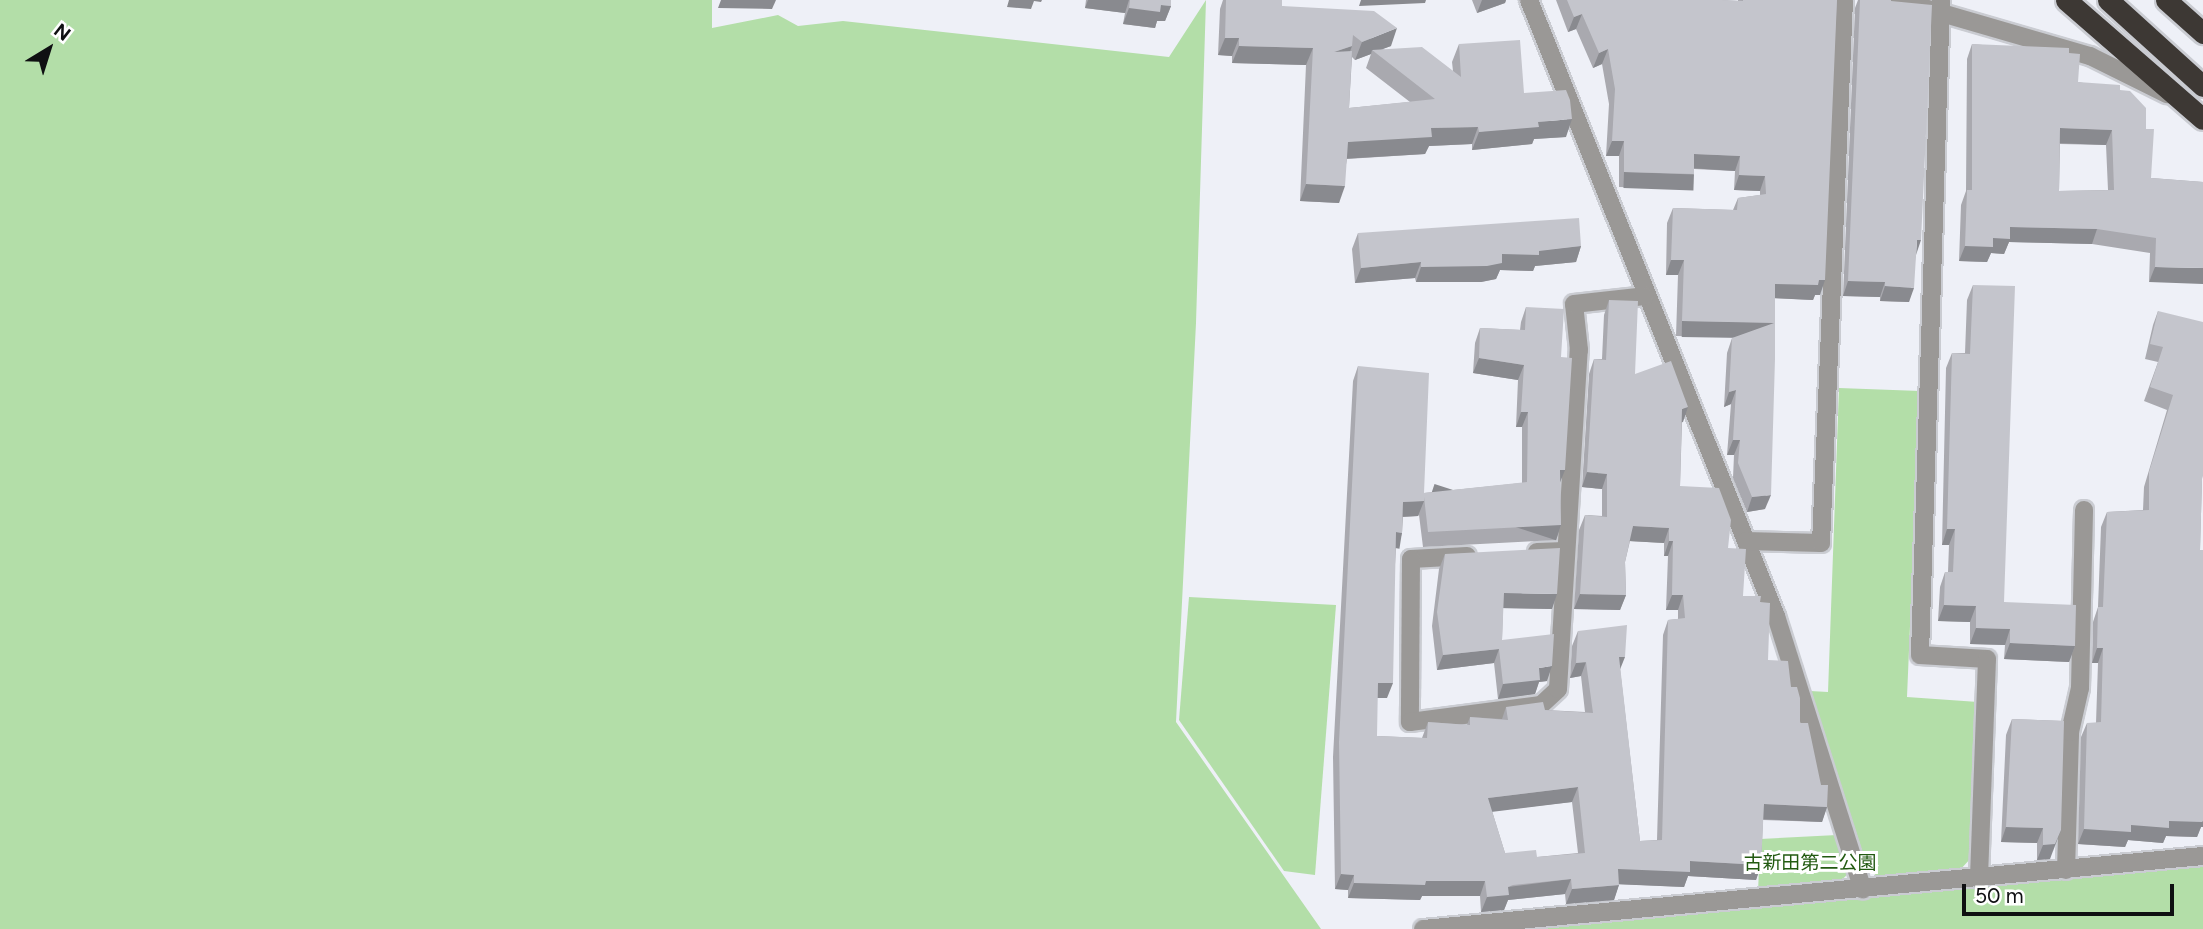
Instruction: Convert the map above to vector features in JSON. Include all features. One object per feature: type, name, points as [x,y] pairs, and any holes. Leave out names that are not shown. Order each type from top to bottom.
[{"type":"highway","points":[[2066,0],[2203,119]]},
{"type":"highway","points":[[2108,0],[2203,86]]},
{"type":"highway","points":[[2166,0],[2203,33]]},
{"type":"street","points":[[1529,0],[1645,296],[1776,616],[1863,890]]},
{"type":"street","points":[[1746,541],[1821,543],[1844,0]]},
{"type":"street","points":[[1897,0],[1941,6],[2090,56],[2177,98]]},
{"type":"street","points":[[1941,6],[1920,655],[1987,659],[1979,878]]},
{"type":"street","points":[[1481,555],[1411,559],[1410,722],[1541,705],[1558,688],[1579,350],[1574,304],[1645,296]]},
{"type":"street","points":[[2066,870],[2070,732],[2080,688],[2084,510]]},
{"type":"street","points":[[1523,553],[1565,551]]},
{"type":"street","points":[[1423,929],[1863,890],[2203,856]]},
{"type":"green space","points":[[0,0],[712,0],[712,28],[778,15],[798,26],[843,21],[1169,57],[1206,0],[1196,323],[1176,722],[1321,929],[0,929]]},
{"type":"green space","points":[[1839,388],[1920,391],[1907,697],[1978,702],[1972,857],[1958,872],[1882,880],[1868,869],[1810,691],[1828,692]]},
{"type":"green space","points":[[1189,597],[1336,605],[1315,875],[1284,871],[1179,720]]},
{"type":"green space","name":"古新田第二公園","points":[[1837,835],[1849,873],[1833,888],[1758,894],[1760,839]]},
{"type":"green space","points":[[2203,864],[2203,929],[1500,929]]},
{"type":"building","points":[[1130,0],[1171,0],[1171,6],[1161,5],[1160,12],[1129,8]]},
{"type":"building","points":[[1226,0],[1282,0],[1282,6],[1374,11],[1397,28],[1362,42],[1353,35],[1352,46],[1334,52],[1352,51],[1349,108],[1435,99],[1372,50],[1422,47],[1461,77],[1459,44],[1520,40],[1524,93],[1566,90],[1572,119],[1538,122],[1539,127],[1479,132],[1478,127],[1431,128],[1432,137],[1348,142],[1345,186],[1306,184],[1313,48],[1239,46],[1239,38],[1225,38]]},
{"type":"building","points":[[1567,0],[1837,0],[1825,280],[1819,280],[1818,285],[1775,284],[1771,495],[1752,497],[1738,463],[1740,440],[1733,440],[1736,390],[1729,392],[1732,338],[1774,323],[1682,321],[1684,260],[1671,260],[1673,208],[1737,210],[1738,198],[1766,194],[1765,176],[1739,175],[1740,156],[1694,154],[1694,174],[1624,172],[1624,141],[1612,141],[1615,89],[1608,49],[1599,53],[1582,14],[1574,17]]},
{"type":"building","points":[[1860,0],[1891,0],[1932,5],[1921,240],[1917,240],[1914,288],[1885,286],[1885,282],[1848,281]]},
{"type":"building","points":[[1972,44],[2069,48],[2069,53],[2080,54],[2078,82],[2120,85],[2120,90],[2130,91],[2146,108],[2146,129],[2154,129],[2151,178],[2203,182],[2203,268],[2155,267],[2156,238],[2097,229],[2010,227],[2010,239],[1993,238],[1993,247],[1965,246],[1967,190],[1972,190]],"holes":[[[2060,128],[2112,130],[2114,190],[2059,191]]]},
{"type":"building","points":[[1579,218],[1581,246],[1539,251],[1539,255],[1502,254],[1502,263],[1487,266],[1421,267],[1421,262],[1361,268],[1358,233]]},
{"type":"building","points":[[1973,285],[2015,286],[2004,602],[2076,605],[2075,646],[2010,643],[2010,629],[1976,628],[1976,606],[1944,605],[1945,572],[1953,572],[1955,529],[1947,529],[1952,353],[1970,354]]},
{"type":"building","points":[[1609,300],[1638,301],[1635,374],[1671,361],[1688,407],[1682,409],[1680,486],[1719,488],[1731,520],[1728,548],[1746,549],[1743,596],[1761,596],[1760,602],[1770,603],[1768,660],[1788,661],[1791,687],[1797,687],[1800,698],[1800,723],[1808,723],[1821,785],[1828,785],[1827,807],[1764,804],[1761,865],[1690,861],[1690,872],[1618,869],[1619,885],[1572,889],[1571,879],[1513,885],[1508,887],[1509,895],[1487,897],[1485,881],[1426,881],[1425,885],[1354,883],[1354,875],[1341,874],[1339,742],[1358,366],[1429,373],[1424,493],[1527,482],[1528,412],[1521,412],[1524,365],[1479,358],[1480,328],[1525,330],[1526,307],[1564,309],[1561,357],[1572,358],[1565,470],[1560,470],[1561,525],[1428,532],[1424,497],[1424,501],[1403,502],[1402,533],[1396,532],[1393,683],[1378,683],[1377,736],[1427,738],[1428,722],[1470,725],[1470,717],[1508,720],[1506,707],[1543,702],[1545,710],[1593,713],[1586,662],[1576,663],[1578,631],[1627,625],[1625,657],[1619,657],[1640,841],[1662,840],[1668,620],[1685,618],[1683,595],[1672,595],[1673,541],[1669,541],[1669,528],[1633,526],[1625,562],[1626,595],[1580,594],[1585,515],[1607,517],[1607,474],[1587,472],[1594,359],[1606,360]],"holes":[[[1578,787],[1585,853],[1537,857],[1536,850],[1505,853],[1488,798]]]},
{"type":"building","points":[[2158,311],[2203,322],[2200,550],[2203,550],[2203,821],[2169,821],[2169,828],[2131,825],[2131,832],[2084,829],[2087,723],[2101,722],[2103,648],[2097,648],[2098,607],[2103,607],[2107,512],[2149,510],[2149,472],[2173,395],[2150,387],[2163,347],[2150,344]]},
{"type":"building","points":[[1560,548],[1557,594],[1504,593],[1502,640],[1554,634],[1552,666],[1539,668],[1540,680],[1503,684],[1499,649],[1443,655],[1437,612],[1445,554]]},
{"type":"building","points":[[2012,719],[2064,721],[2061,830],[2055,844],[2043,845],[2043,828],[2006,827]]}]
